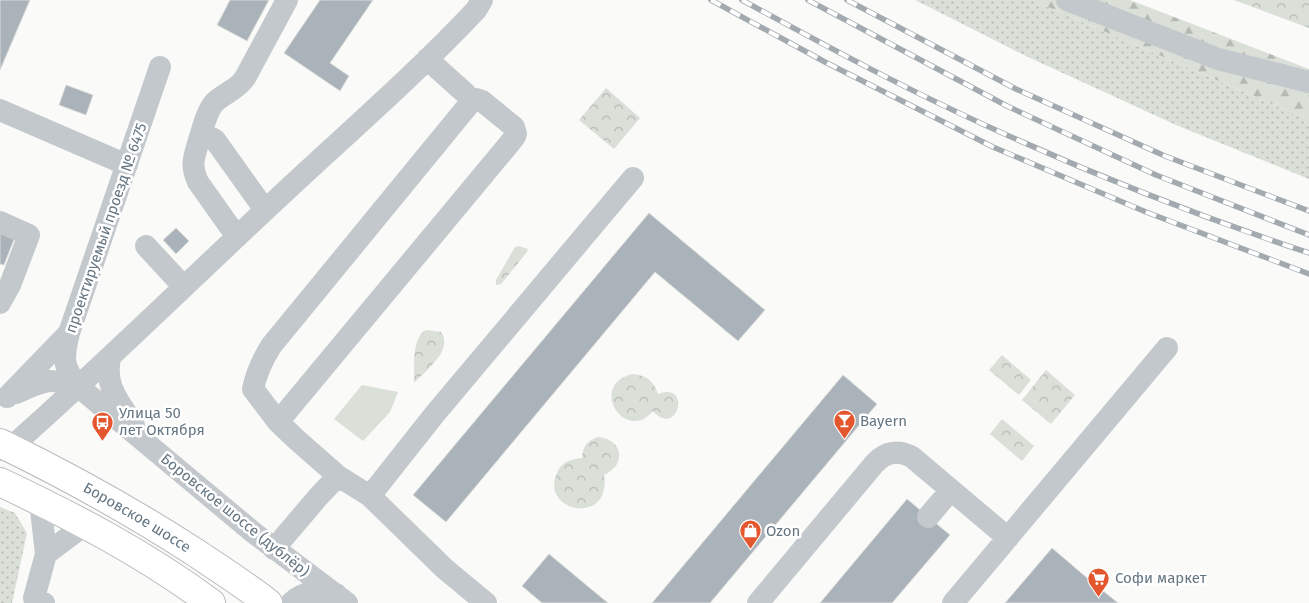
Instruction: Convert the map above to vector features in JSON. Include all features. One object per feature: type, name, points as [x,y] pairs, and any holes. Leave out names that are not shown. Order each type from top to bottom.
[{"type":"main road","name":"Боровское шоссе","points":[[3,447],[81,484],[159,529],[268,603]]},
{"type":"main road","name":"Боровское шоссе","points":[[0,482],[86,524],[141,555],[211,603]]},
{"type":"street","points":[[237,237],[198,182],[192,163],[212,106],[220,98],[238,88],[287,0]]},
{"type":"street","points":[[3,447],[79,387],[427,58],[476,10],[482,0]]},
{"type":"street","points":[[1067,0],[1218,60],[1309,82]]},
{"type":"street","points":[[427,58],[465,93],[471,102]]},
{"type":"street","name":"проектируемый проезд № 6475","points":[[79,387],[68,374],[65,362],[69,333],[160,67]]},
{"type":"street","points":[[278,422],[514,138],[516,134],[514,127],[482,101],[476,99],[471,102],[271,346],[265,356],[254,389],[278,422],[338,476],[370,496],[445,569],[486,603]]},
{"type":"street","points":[[0,110],[127,166]]},
{"type":"street","points":[[199,140],[205,136],[215,140],[265,210]]},
{"type":"street","points":[[370,496],[434,415],[633,178]]},
{"type":"street","points":[[0,222],[29,235],[10,285],[0,304]]},
{"type":"street","points":[[146,246],[184,286]]},
{"type":"street","points":[[4,399],[69,333]]},
{"type":"street","points":[[953,603],[1167,348]]},
{"type":"street","points":[[110,358],[107,370],[108,381],[144,441]]},
{"type":"street","points":[[4,399],[42,382],[57,380],[79,387]]},
{"type":"street","name":"Боровское шоссе (дублёр)","points":[[79,387],[274,549],[342,599]]},
{"type":"street","points":[[758,603],[875,463],[888,454],[895,452],[905,453],[912,457],[1008,538]]},
{"type":"street","points":[[274,549],[338,476]]},
{"type":"street","points":[[928,517],[951,490]]},
{"type":"street","points":[[40,502],[46,554],[34,598],[44,603]]},
{"type":"street","points":[[46,554],[86,524]]},
{"type":"street","points":[[291,603],[304,595],[318,591],[342,599]]},
{"type":"green space","points":[[915,0],[1032,0],[1309,120],[1309,179],[1176,125],[1028,57]]},
{"type":"green space","points":[[1032,0],[1130,0],[1309,69],[1309,120]]},
{"type":"green space","points":[[1234,0],[1309,0],[1309,28]]},
{"type":"green space","points":[[606,88],[640,118],[614,149],[579,120]]},
{"type":"green space","points":[[519,246],[528,249],[527,252],[501,284],[496,285],[496,280],[515,247]]},
{"type":"green space","points":[[426,330],[441,332],[444,346],[431,367],[414,383],[416,346],[421,334]]},
{"type":"green space","points":[[1002,355],[1031,380],[1019,395],[989,370]]},
{"type":"green space","points":[[1046,370],[1075,395],[1051,424],[1022,400]]},
{"type":"green space","points":[[632,374],[649,380],[658,394],[669,392],[675,395],[678,401],[678,408],[675,414],[669,418],[662,418],[653,411],[642,419],[632,421],[623,417],[616,409],[612,400],[612,389],[619,380]]},
{"type":"green space","points":[[362,385],[398,392],[390,412],[363,441],[334,419]]},
{"type":"green space","points":[[1002,419],[1034,446],[1022,461],[990,434]]},
{"type":"green space","points":[[598,437],[613,442],[619,453],[616,465],[604,475],[604,491],[597,502],[588,508],[577,508],[566,504],[558,497],[554,486],[557,473],[561,466],[567,462],[582,458],[586,444]]},
{"type":"green space","points":[[0,507],[15,513],[27,533],[12,603],[0,603]]},
{"type":"building","points":[[0,0],[30,0],[0,70]]},
{"type":"building","points":[[230,0],[269,0],[247,41],[217,25]]},
{"type":"building","points":[[320,0],[373,0],[330,63],[349,76],[340,91],[284,53]]},
{"type":"building","points":[[66,85],[93,95],[86,115],[59,105]]},
{"type":"building","points":[[649,213],[765,310],[738,341],[655,272],[446,522],[413,495]]},
{"type":"building","points":[[176,228],[189,241],[176,254],[163,240]]},
{"type":"building","points":[[0,231],[15,237],[4,265],[0,264]]},
{"type":"building","points":[[843,375],[877,404],[710,603],[652,603]]},
{"type":"building","points":[[907,499],[950,535],[892,603],[820,603]]},
{"type":"building","points":[[1052,548],[1086,577],[1118,603],[1005,603]]},
{"type":"building","points":[[549,554],[608,603],[542,603],[522,586]]},
{"type":"railway","points":[[711,0],[825,62],[993,147],[1146,212],[1309,274]]},
{"type":"railway","points":[[742,0],[901,85],[1074,165],[1230,226],[1309,253]]},
{"type":"railway","points":[[808,0],[1007,106],[1156,175],[1309,235]]},
{"type":"railway","points":[[847,0],[1016,89],[1165,156],[1309,211]]},
{"type":"place","name":"Bayern","points":[[844,440]]},
{"type":"place","name":"Улица 50 лет Октября","points":[[103,441]]},
{"type":"place","name":"Ozon","points":[[750,550]]},
{"type":"place","name":"Софи маркет","points":[[1099,597]]}]
